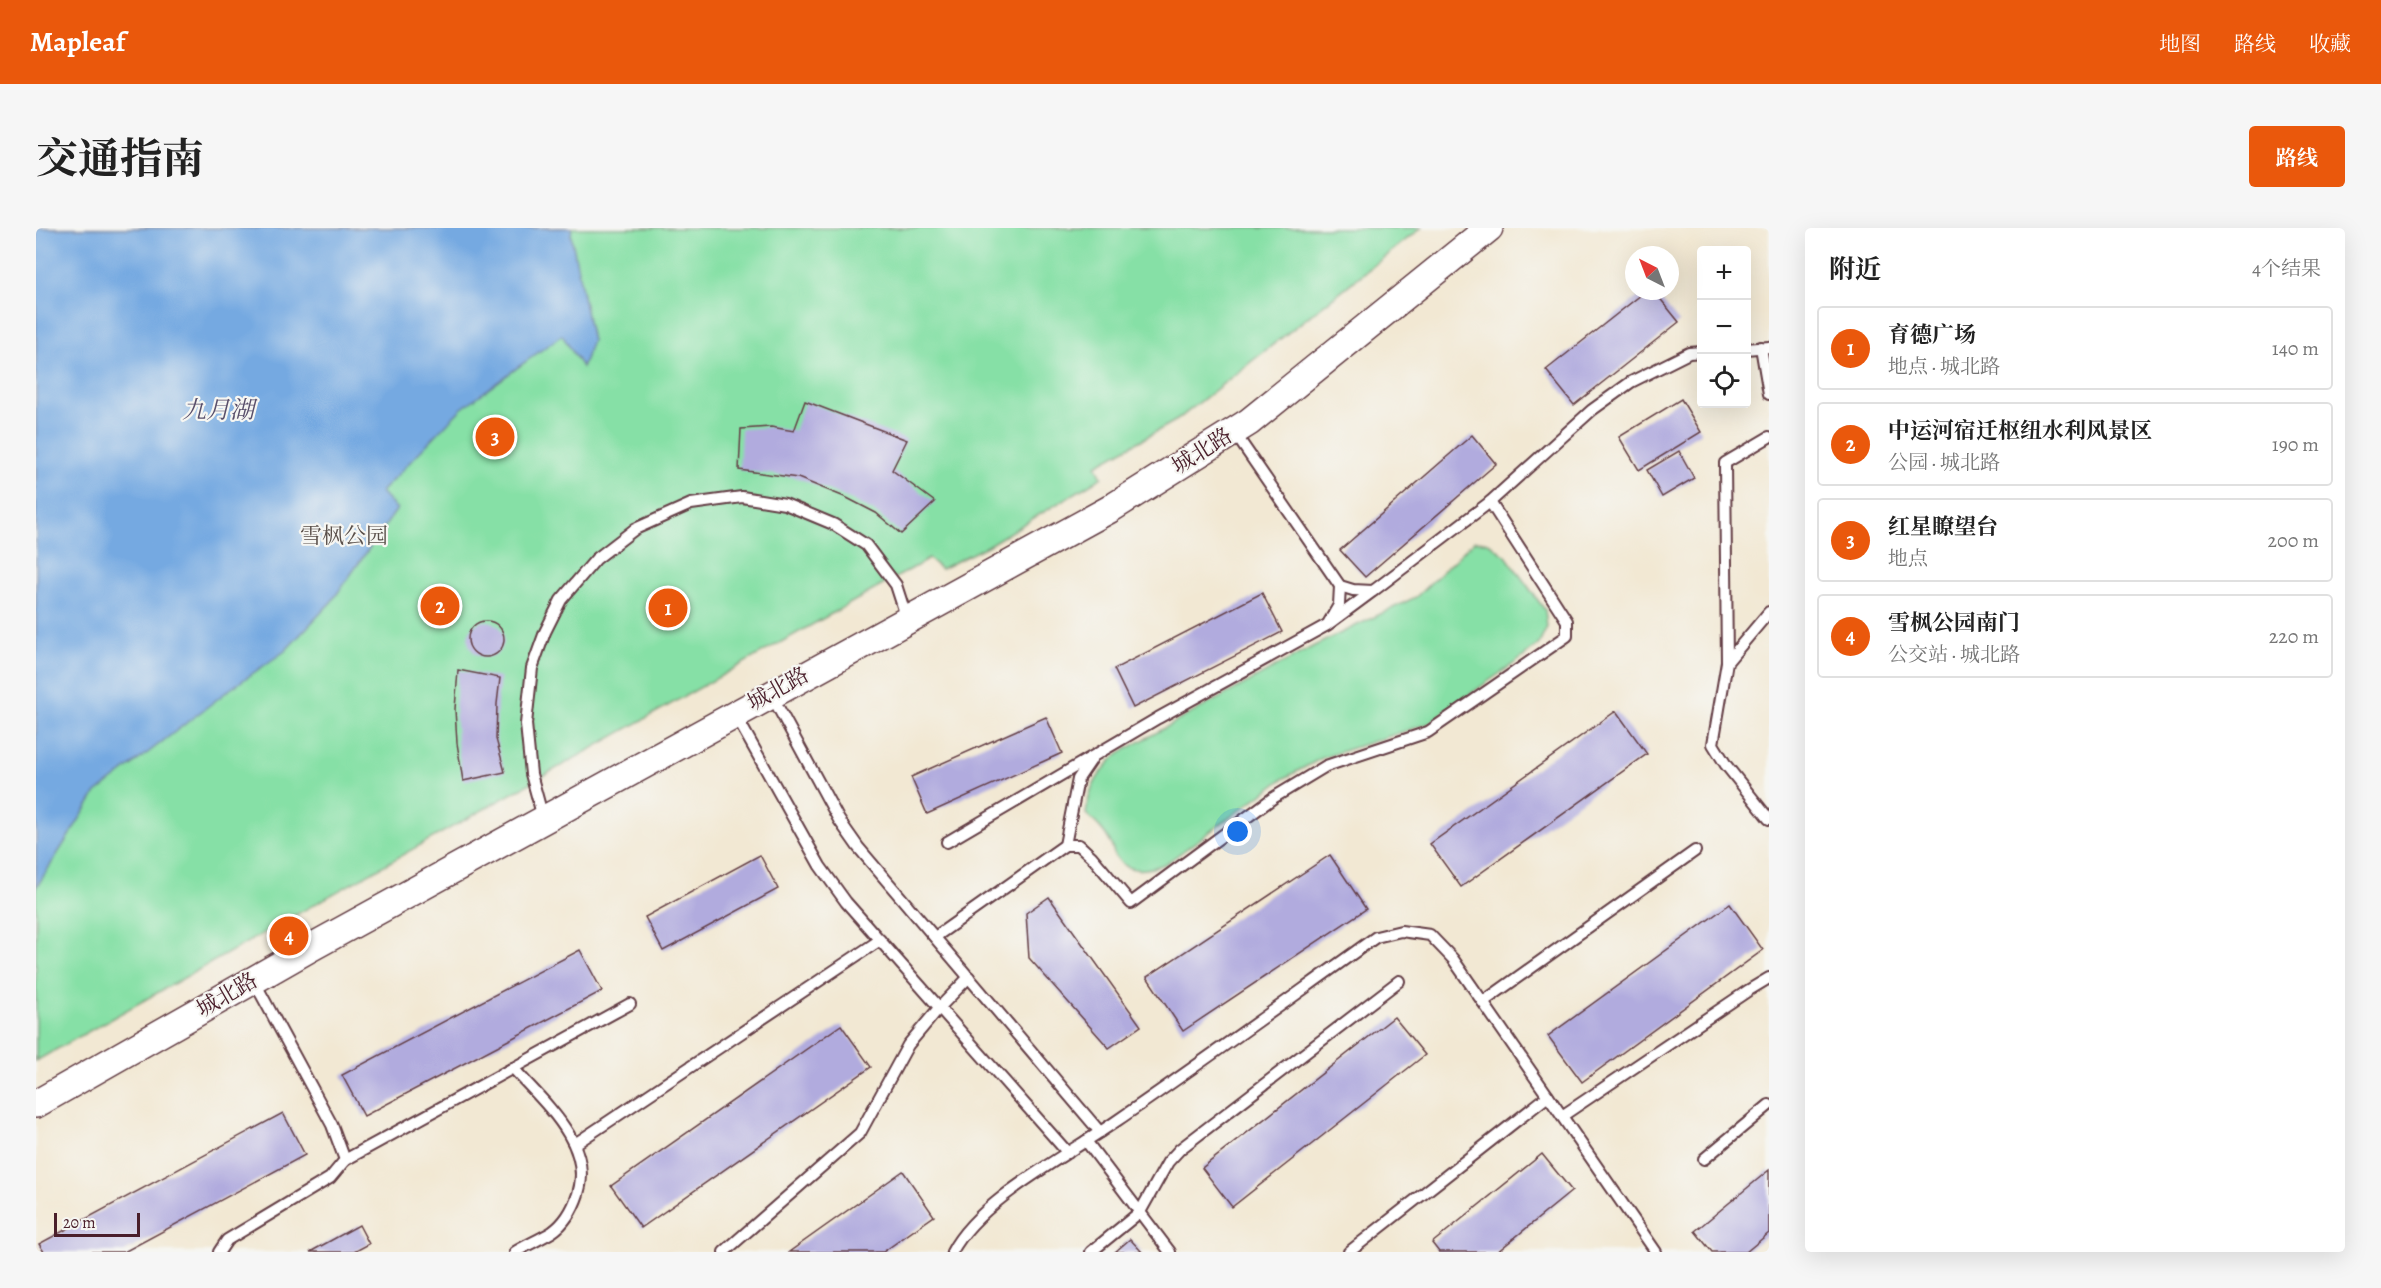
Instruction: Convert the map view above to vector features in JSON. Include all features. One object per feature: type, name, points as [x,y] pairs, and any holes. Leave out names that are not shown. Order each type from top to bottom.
[{"type":"street","name":"城北路","points":[[36,1104],[544,818],[1110,509],[1249,422],[1489,228]]},
{"type":"lane","points":[[1765,347],[1769,394]]},
{"type":"lane","points":[[947,842],[1158,718],[1327,626],[1490,502],[1592,410],[1631,382],[1689,354],[1697,353]]},
{"type":"lane","points":[[1233,432],[1340,586],[1339,605],[1327,626]]},
{"type":"lane","points":[[1769,437],[1725,463],[1727,662],[1713,744],[1726,765],[1769,819]]},
{"type":"lane","points":[[544,818],[531,774],[525,724],[532,668],[545,632],[561,600],[596,559],[634,529],[691,504],[742,497],[785,504],[833,524],[866,545],[896,585],[907,619]]},
{"type":"lane","points":[[935,937],[1065,844],[1079,845],[1131,903],[1273,798],[1326,766],[1428,732],[1567,636],[1567,621],[1490,502]]},
{"type":"lane","points":[[1340,586],[1353,590],[1373,591]]},
{"type":"lane","points":[[1727,662],[1769,612]]},
{"type":"lane","points":[[771,694],[839,820],[858,847],[1101,1132]]},
{"type":"lane","points":[[735,713],[820,866],[846,902],[1068,1153]]},
{"type":"lane","points":[[1065,844],[1078,779],[1092,758]]},
{"type":"lane","points":[[1483,1002],[1695,851]]},
{"type":"lane","points":[[952,1252],[961,1234],[1021,1184],[1101,1132],[1376,937],[1401,931],[1430,935],[1453,959],[1656,1252]]},
{"type":"lane","points":[[575,1144],[880,940]]},
{"type":"lane","points":[[724,1252],[860,1133],[909,1046],[939,1008],[969,977]]},
{"type":"lane","points":[[1562,1116],[1769,978]]},
{"type":"lane","points":[[254,980],[332,1125],[345,1160]]},
{"type":"lane","points":[[1091,1252],[1140,1212],[1168,1162],[1180,1149],[1399,981]]},
{"type":"lane","points":[[219,1252],[227,1240],[330,1178],[345,1160],[630,1004]]},
{"type":"lane","points":[[513,1068],[557,1117],[575,1144],[581,1164],[581,1186],[567,1217],[553,1231],[515,1252]]},
{"type":"lane","points":[[1349,1252],[1548,1096]]},
{"type":"lane","points":[[1704,1159],[1769,1105]]},
{"type":"lane","points":[[1086,1141],[1170,1252]]},
{"type":"green space","name":"雪枫公园","points":[[36,228],[1421,228],[1177,420],[1096,465],[1102,477],[987,546],[941,569],[929,559],[36,1061]]},
{"type":"green space","points":[[1474,541],[1488,542],[1506,556],[1545,610],[1547,627],[1539,644],[1427,724],[1322,758],[1283,779],[1165,864],[1139,870],[1126,867],[1121,863],[1115,856],[1106,836],[1086,814],[1092,787],[1119,753],[1314,646],[1416,597]]},
{"type":"water","name":"九月湖","points":[[36,228],[572,228],[571,235],[592,341],[582,367],[562,335],[461,409],[381,492],[397,509],[332,601],[285,651],[229,690],[96,793],[36,888]]},
{"type":"building","points":[[1635,300],[1661,300],[1679,322],[1574,405],[1546,370]]},
{"type":"building","points":[[1681,399],[1701,432],[1639,470],[1619,437]]},
{"type":"building","points":[[805,401],[907,440],[892,470],[935,502],[901,534],[876,513],[847,498],[798,478],[739,470],[741,429],[771,427],[794,431]]},
{"type":"building","points":[[1472,435],[1496,464],[1365,577],[1340,550]]},
{"type":"building","points":[[1679,451],[1694,478],[1662,497],[1647,470]]},
{"type":"building","points":[[1262,593],[1282,632],[1133,708],[1114,669]]},
{"type":"building","points":[[486,621],[499,626],[504,639],[499,652],[486,657],[473,652],[468,639],[473,626]]},
{"type":"building","points":[[458,670],[500,678],[496,739],[505,772],[463,781],[455,709]]},
{"type":"building","points":[[1616,711],[1647,754],[1461,887],[1430,844]]},
{"type":"building","points":[[1046,717],[1062,753],[927,814],[911,777]]},
{"type":"building","points":[[760,855],[778,889],[663,951],[645,917]]},
{"type":"building","points":[[1330,855],[1366,909],[1183,1031],[1147,977]]},
{"type":"building","points":[[1049,897],[1141,1026],[1109,1048],[1029,958],[1026,913]]},
{"type":"building","points":[[1730,904],[1763,950],[1582,1082],[1548,1036]]},
{"type":"building","points":[[580,950],[602,991],[364,1116],[342,1075]]},
{"type":"building","points":[[1394,1017],[1425,1055],[1232,1207],[1202,1168]]},
{"type":"building","points":[[841,1025],[871,1067],[641,1228],[611,1186]]},
{"type":"building","points":[[283,1113],[305,1155],[124,1252],[44,1252],[39,1244]]},
{"type":"building","points":[[1542,1154],[1572,1191],[1497,1252],[1439,1252],[1432,1243]]},
{"type":"building","points":[[1769,1170],[1769,1233],[1746,1252],[1712,1252],[1695,1231]]},
{"type":"building","points":[[903,1171],[934,1216],[883,1252],[789,1252]]},
{"type":"building","points":[[359,1225],[369,1244],[354,1252],[310,1252]]},
{"type":"building","points":[[1130,1239],[1142,1252],[1115,1252]]},
{"type":"place","name":"红星瞭望台","points":[[495,437]]},
{"type":"place","name":"中运河宿迁枢纽水利风景区","points":[[440,606]]},
{"type":"place","name":"育德广场","points":[[668,608]]},
{"type":"place","name":"雪枫公园南门","points":[[289,936]]}]
